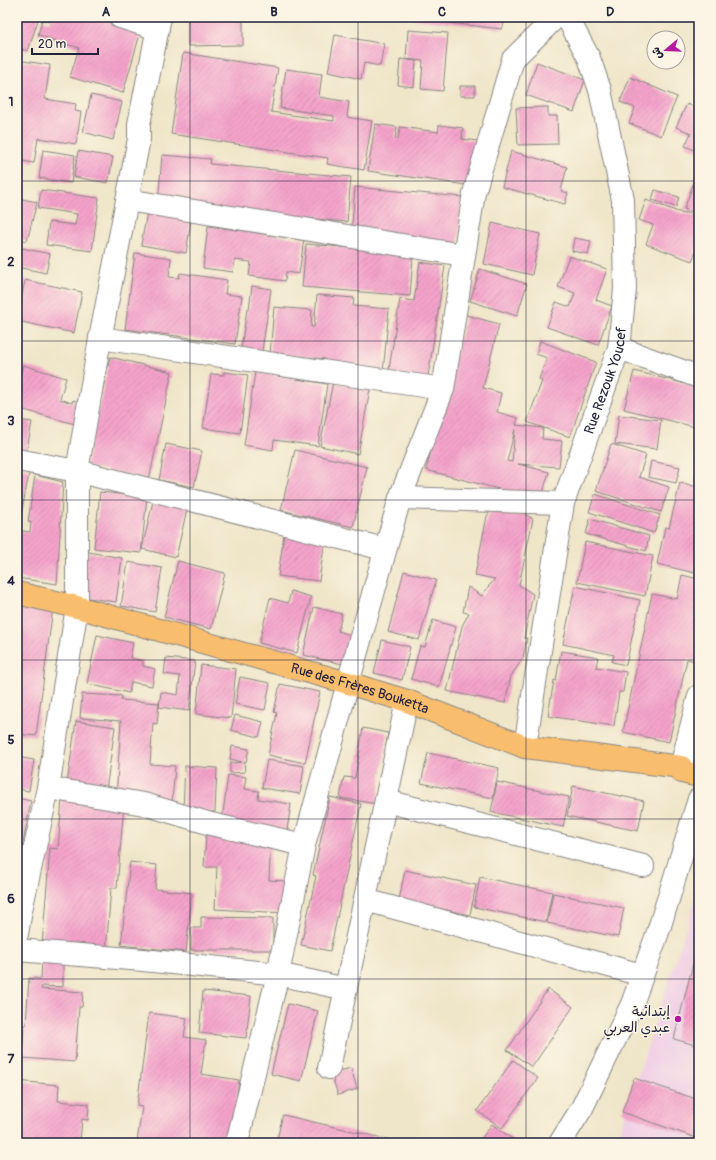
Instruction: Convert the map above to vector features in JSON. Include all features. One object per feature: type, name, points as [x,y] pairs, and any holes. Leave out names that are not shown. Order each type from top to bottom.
[{"type":"main road","name":"Rue des Frères Bouketta","points":[[17,592],[77,607],[407,701],[525,747],[690,772]]},
{"type":"street","points":[[17,934],[19,910],[48,788],[77,607],[77,471],[100,338],[140,138],[139,124],[158,23],[120,17]]},
{"type":"street","points":[[237,1143],[278,974],[304,845],[384,549],[400,498],[442,389],[474,193],[513,59],[556,17]]},
{"type":"street","name":"Rue Rezouk Youcef","points":[[525,747],[563,503],[619,348],[625,289],[623,200],[600,90],[589,58],[567,17]]},
{"type":"street","points":[[127,200],[463,255]]},
{"type":"street","points":[[100,338],[442,389]]},
{"type":"street","points":[[619,348],[699,376]]},
{"type":"street","points":[[17,460],[77,471],[384,549]]},
{"type":"street","points":[[400,498],[563,503]]},
{"type":"street","points":[[690,772],[699,696]]},
{"type":"street","points":[[329,1068],[407,701]]},
{"type":"street","points":[[48,788],[144,804],[211,824],[304,845]]},
{"type":"street","points":[[560,1143],[582,1108],[625,1019],[658,932],[699,799]]},
{"type":"street","points":[[386,801],[643,866]]},
{"type":"street","points":[[365,900],[642,975]]},
{"type":"street","points":[[17,950],[143,960],[278,974],[346,989]]},
{"type":"shaded area","name":"إبتدائية عبدي العربي","points":[[697,894],[699,895],[699,1143],[616,1143]]},
{"type":"building","points":[[17,17],[39,17],[28,51],[17,48]]},
{"type":"building","points":[[51,17],[109,17],[142,27],[123,93],[70,77],[79,48],[38,35],[42,20],[50,22]]},
{"type":"building","points":[[188,17],[243,17],[243,45],[188,46]]},
{"type":"building","points":[[413,17],[506,17],[502,29],[413,19]]},
{"type":"building","points":[[408,30],[448,33],[443,91],[421,89],[423,61],[406,59]]},
{"type":"building","points":[[335,35],[384,44],[380,66],[364,63],[361,79],[328,72]]},
{"type":"building","points":[[183,53],[278,68],[271,112],[334,121],[334,116],[280,108],[286,69],[322,74],[319,97],[349,102],[347,117],[372,121],[364,170],[327,164],[328,158],[171,134]]},
{"type":"building","points":[[400,59],[416,61],[414,87],[398,85]]},
{"type":"building","points":[[17,60],[50,65],[45,99],[76,104],[75,111],[81,112],[76,144],[38,138],[34,163],[17,160]]},
{"type":"building","points":[[537,62],[585,80],[574,112],[526,95]]},
{"type":"building","points":[[630,77],[677,97],[661,136],[629,123],[635,108],[620,102]]},
{"type":"building","points":[[460,86],[475,86],[475,96],[460,96]]},
{"type":"building","points":[[91,95],[122,102],[113,140],[83,132]]},
{"type":"building","points":[[687,104],[699,109],[699,152],[685,146],[691,133],[676,127]]},
{"type":"building","points":[[548,107],[548,116],[557,116],[558,144],[518,145],[516,108]]},
{"type":"building","points":[[375,124],[397,127],[395,139],[398,139],[400,127],[438,132],[439,125],[463,128],[462,139],[479,141],[473,186],[368,171]]},
{"type":"building","points":[[43,150],[75,155],[71,183],[39,178]]},
{"type":"building","points":[[78,151],[113,157],[108,183],[74,177]]},
{"type":"building","points":[[511,151],[567,167],[561,191],[568,193],[565,204],[502,187]]},
{"type":"building","points":[[162,155],[211,159],[210,164],[351,177],[347,222],[158,204]]},
{"type":"building","points":[[699,168],[699,214],[684,209]]},
{"type":"building","points":[[355,187],[462,197],[458,245],[351,235]]},
{"type":"building","points":[[41,190],[99,198],[92,251],[46,245],[49,222],[75,225],[77,214],[38,208]]},
{"type":"building","points":[[655,190],[679,197],[676,207],[652,200]]},
{"type":"building","points":[[17,198],[37,202],[27,241],[17,239]]},
{"type":"building","points":[[646,200],[684,214],[684,212],[699,217],[699,243],[692,261],[646,244],[653,225],[639,220]]},
{"type":"building","points":[[148,207],[192,215],[186,253],[141,245]]},
{"type":"building","points":[[492,223],[540,234],[532,275],[484,264]]},
{"type":"building","points":[[208,226],[304,239],[299,274],[286,272],[285,281],[249,276],[251,262],[235,260],[233,272],[203,268]]},
{"type":"building","points":[[574,238],[591,241],[588,254],[572,251]]},
{"type":"building","points":[[306,244],[379,250],[379,253],[413,257],[410,296],[302,287]]},
{"type":"building","points":[[17,247],[50,254],[46,273],[17,267]]},
{"type":"building","points":[[135,253],[171,258],[169,277],[179,278],[180,273],[227,280],[225,294],[242,296],[235,344],[125,329]]},
{"type":"building","points":[[569,256],[607,269],[596,300],[612,306],[598,345],[547,327],[556,302],[570,307],[575,293],[558,287]]},
{"type":"building","points":[[420,262],[445,266],[427,383],[388,376],[400,299],[414,301]]},
{"type":"building","points":[[480,269],[527,284],[517,316],[470,301]]},
{"type":"building","points":[[25,280],[82,292],[74,333],[17,321]]},
{"type":"building","points":[[252,286],[271,289],[262,351],[241,348]]},
{"type":"building","points":[[317,295],[354,298],[353,306],[389,309],[383,373],[325,368],[325,359],[270,354],[274,307],[312,310],[311,327],[314,327]]},
{"type":"building","points":[[466,315],[499,324],[483,388],[501,393],[497,412],[518,418],[516,425],[543,428],[542,439],[562,441],[559,467],[518,464],[549,472],[541,500],[426,470]],"holes":[[[515,429],[512,462],[507,461]]]},
{"type":"building","points":[[540,341],[596,362],[570,437],[527,422],[542,381],[539,379],[547,358],[536,354]]},
{"type":"building","points":[[110,357],[172,372],[149,480],[86,466]]},
{"type":"building","points":[[23,365],[66,378],[60,399],[72,403],[73,400],[88,405],[82,426],[17,408],[17,386]]},
{"type":"building","points":[[634,371],[699,387],[699,428],[624,409]]},
{"type":"building","points":[[224,372],[248,375],[240,433],[203,428],[211,374],[224,375]]},
{"type":"building","points":[[255,372],[327,384],[318,446],[274,440],[273,450],[244,445]]},
{"type":"building","points":[[333,382],[370,389],[358,454],[320,446]]},
{"type":"building","points":[[619,415],[661,420],[657,449],[615,444]]},
{"type":"building","points":[[17,420],[32,422],[25,460],[17,459]]},
{"type":"building","points":[[166,444],[202,451],[194,487],[159,480]]},
{"type":"building","points":[[611,444],[646,455],[639,477],[669,487],[661,512],[596,491]]},
{"type":"building","points":[[295,450],[367,467],[353,527],[281,510]]},
{"type":"building","points":[[651,461],[680,467],[676,483],[648,477]]},
{"type":"building","points":[[17,467],[30,469],[20,520],[17,520]]},
{"type":"building","points":[[699,469],[699,482],[695,480]]},
{"type":"building","points":[[35,475],[63,482],[57,584],[17,578],[17,530],[30,532],[31,522],[28,522]]},
{"type":"building","points":[[680,483],[699,487],[699,574],[657,564],[665,527],[669,528]]},
{"type":"building","points":[[100,492],[147,497],[141,553],[94,548]]},
{"type":"building","points":[[595,494],[660,515],[654,533],[589,512]]},
{"type":"building","points":[[154,497],[188,505],[176,557],[142,549]]},
{"type":"building","points":[[494,506],[520,511],[533,519],[519,585],[533,594],[524,638],[527,638],[523,658],[511,676],[505,703],[447,691],[462,626],[469,613],[463,612],[468,587],[482,596],[495,579],[475,575],[487,516]]},
{"type":"building","points":[[590,519],[649,536],[646,551],[586,534]]},
{"type":"building","points":[[284,534],[325,540],[319,581],[278,576]]},
{"type":"building","points":[[585,542],[653,556],[645,596],[577,582]]},
{"type":"building","points":[[88,552],[122,558],[116,602],[82,597]]},
{"type":"building","points":[[178,561],[225,573],[211,629],[164,617]]},
{"type":"building","points":[[128,562],[162,568],[155,612],[121,606]]},
{"type":"building","points":[[404,571],[436,580],[419,640],[388,632]]},
{"type":"building","points":[[682,575],[699,579],[699,662],[687,659],[669,742],[623,732],[652,594],[677,599]]},
{"type":"building","points":[[575,586],[640,600],[626,665],[612,662],[614,655],[563,644]]},
{"type":"building","points":[[291,591],[311,597],[297,653],[259,643],[270,598],[288,603]]},
{"type":"building","points":[[17,602],[53,608],[36,736],[17,734]]},
{"type":"building","points":[[314,607],[342,614],[338,631],[354,636],[347,665],[303,655]]},
{"type":"building","points":[[433,620],[456,627],[439,687],[411,679],[420,646],[425,647]]},
{"type":"building","points":[[97,635],[133,643],[130,658],[143,661],[143,666],[155,669],[152,686],[131,682],[129,693],[87,684]]},
{"type":"building","points":[[382,640],[410,647],[402,680],[374,673]]},
{"type":"building","points":[[561,651],[598,657],[596,667],[626,672],[623,692],[619,692],[614,726],[548,716]]},
{"type":"building","points":[[166,658],[195,661],[189,711],[159,707],[161,692],[178,695],[180,676],[164,674]]},
{"type":"building","points":[[201,665],[236,669],[231,718],[196,714]]},
{"type":"building","points":[[240,677],[270,683],[265,710],[235,704]]},
{"type":"building","points":[[280,684],[320,692],[305,763],[268,755],[277,713],[274,712]]},
{"type":"building","points":[[82,694],[122,696],[121,700],[159,703],[157,724],[153,723],[150,764],[175,766],[172,802],[116,798],[121,721],[80,718]]},
{"type":"building","points":[[235,715],[263,722],[259,737],[231,730]]},
{"type":"building","points":[[76,721],[115,727],[106,790],[67,784]]},
{"type":"building","points":[[699,724],[699,760],[687,757]]},
{"type":"building","points":[[363,728],[388,733],[377,804],[340,798],[344,777],[355,778]]},
{"type":"building","points":[[232,746],[249,749],[246,762],[244,762],[245,772],[230,773],[230,763],[242,762],[230,759]]},
{"type":"building","points":[[428,753],[499,768],[493,798],[421,783]]},
{"type":"building","points":[[17,757],[34,760],[29,791],[17,789]]},
{"type":"building","points":[[267,760],[304,766],[300,794],[262,788]]},
{"type":"building","points":[[185,766],[217,768],[215,812],[183,811]]},
{"type":"building","points":[[228,775],[246,777],[244,789],[259,791],[258,799],[291,804],[287,830],[222,821]]},
{"type":"building","points":[[497,782],[569,797],[563,827],[491,812]]},
{"type":"building","points":[[573,786],[644,801],[638,831],[567,816]]},
{"type":"building","points":[[330,797],[361,804],[330,951],[301,945],[316,876],[313,875]]},
{"type":"building","points":[[17,798],[31,801],[18,869],[17,869]]},
{"type":"building","points":[[62,799],[124,804],[117,888],[111,888],[106,952],[42,946],[50,848],[58,849]]},
{"type":"building","points":[[206,835],[271,838],[269,880],[285,881],[284,913],[215,909],[217,867],[204,867]]},
{"type":"building","points":[[130,862],[157,865],[155,889],[192,893],[186,952],[121,945]]},
{"type":"building","points":[[405,870],[476,885],[470,915],[399,900]]},
{"type":"building","points":[[480,877],[552,892],[546,922],[474,907]]},
{"type":"building","points":[[553,893],[624,908],[618,937],[547,923]]},
{"type":"building","points":[[201,917],[273,918],[273,950],[191,950],[191,928],[201,928]]},
{"type":"building","points":[[699,944],[699,1046],[674,1039]]},
{"type":"building","points":[[42,959],[63,959],[63,987],[42,986],[41,989],[83,992],[82,1007],[79,1007],[75,1062],[22,1058],[29,978],[41,979]]},
{"type":"building","points":[[548,989],[573,1007],[532,1067],[507,1050]]},
{"type":"building","points":[[203,991],[251,996],[246,1038],[199,1033]]},
{"type":"building","points":[[288,1004],[318,1011],[301,1081],[271,1074]]},
{"type":"building","points":[[149,1013],[187,1018],[184,1037],[206,1040],[201,1074],[239,1080],[230,1143],[137,1142],[142,1107],[137,1106]]},
{"type":"building","points":[[513,1060],[538,1078],[502,1128],[477,1111]]},
{"type":"building","points":[[351,1068],[357,1089],[338,1095],[331,1073]]},
{"type":"building","points":[[634,1078],[699,1100],[699,1139],[622,1112]]},
{"type":"building","points":[[17,1081],[59,1085],[58,1101],[89,1104],[88,1120],[82,1119],[80,1143],[17,1143]]},
{"type":"building","points":[[283,1115],[400,1142],[400,1143],[276,1143]]},
{"type":"building","points":[[492,1124],[515,1141],[513,1143],[478,1143]]},
{"type":"place","name":"إبتدائية عبدي العربي","points":[[678,1019]]}]
